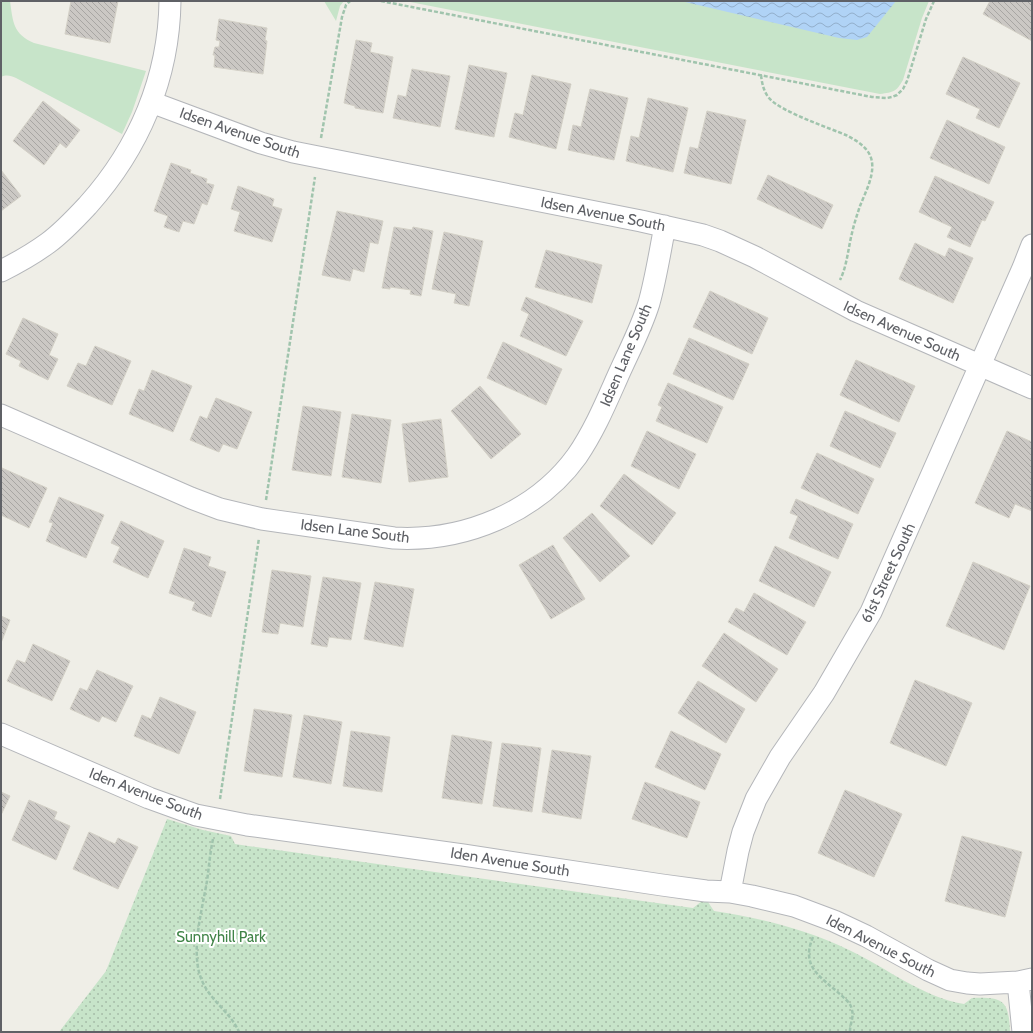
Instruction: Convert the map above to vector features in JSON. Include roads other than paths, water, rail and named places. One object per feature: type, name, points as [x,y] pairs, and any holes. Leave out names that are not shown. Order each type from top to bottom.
[{"type":"street","points":[[1,271],[28,257],[64,230],[101,190],[123,159],[140,129],[160,75],[166,50],[170,1]]},
{"type":"street","name":"Idsen Avenue South","points":[[151,102],[260,143],[298,154],[704,235],[737,248],[856,311],[1032,388]]},
{"type":"street","name":"Idsen Lane South","points":[[1,415],[191,498],[237,514],[394,538],[434,537],[464,531],[496,520],[530,500],[561,474],[586,442],[600,415],[648,304],[665,226]]},
{"type":"street","name":"61st Street South","points":[[730,892],[745,826],[756,799],[780,757],[828,688],[864,625],[893,564],[1032,245]]},
{"type":"street","name":"Iden Avenue South","points":[[1,734],[149,798],[184,811],[207,817],[247,825],[463,855],[706,892],[730,892],[763,898],[794,906],[834,921],[950,980],[980,984],[1025,981]]},
{"type":"street","points":[[1023,1032],[1025,981]]},
{"type":"water","points":[[681,1],[896,1],[867,37],[857,40],[839,38]]},
{"type":"park label","name":"Sunnyhill Park","points":[[221,937]]}]
